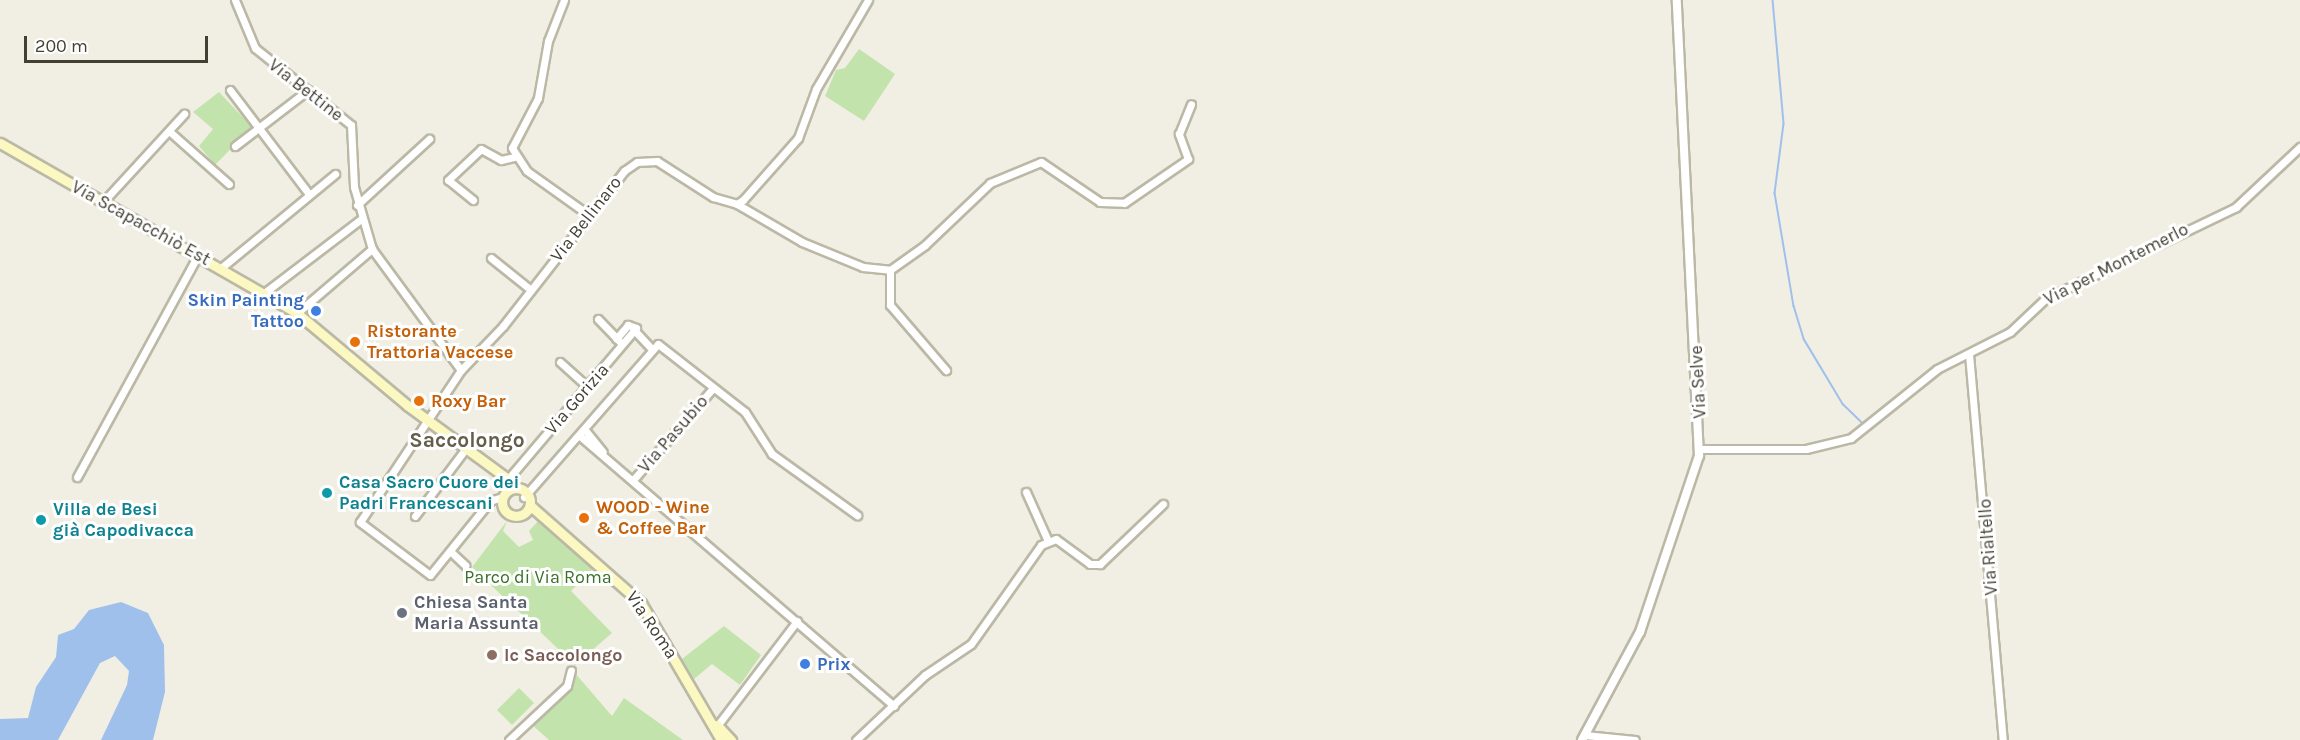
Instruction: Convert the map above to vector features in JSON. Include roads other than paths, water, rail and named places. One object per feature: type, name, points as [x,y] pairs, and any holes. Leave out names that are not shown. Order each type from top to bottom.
[{"type":"main road","name":"Via Scapacchiò Est","points":[[0,143],[297,313]]},
{"type":"main road","points":[[297,313],[508,483],[500,498],[521,518],[532,507]]},
{"type":"main road","name":"Via Roma","points":[[508,483],[526,495],[532,507],[556,522],[641,603],[722,740]]},
{"type":"main road","name":"Via Roma","points":[[704,710],[731,740]]},
{"type":"street","name":"Via Bettine","points":[[235,0],[255,48],[351,125],[357,205],[372,249],[461,370]]},
{"type":"street","points":[[514,157],[514,137],[538,98],[548,41],[564,0]]},
{"type":"street","points":[[868,0],[816,89],[798,138],[737,204],[802,242],[863,267],[890,270],[926,246],[990,183],[1041,162],[1100,202],[1124,203],[1188,159],[1179,134],[1191,104]]},
{"type":"street","name":"Via Selve","points":[[1583,738],[1647,613],[1686,510],[1700,449],[1677,0]]},
{"type":"street","points":[[230,90],[309,194]]},
{"type":"street","points":[[235,146],[308,90]]},
{"type":"street","points":[[103,202],[184,114]]},
{"type":"street","points":[[169,131],[229,184]]},
{"type":"street","points":[[357,205],[429,139]]},
{"type":"street","name":"Via per Montemerlo","points":[[1700,449],[1806,449],[1839,443],[1863,431],[1929,374],[2010,332],[2045,298],[2094,280],[2152,244],[2236,207],[2300,147]]},
{"type":"street","points":[[473,200],[448,180],[481,149],[501,160],[514,157]]},
{"type":"street","points":[[514,157],[589,215]]},
{"type":"street","name":"Via Bellinaro","points":[[450,551],[430,575],[360,522],[400,466],[461,370],[531,290],[624,171],[651,159],[713,197],[737,204]]},
{"type":"street","points":[[221,268],[335,174]]},
{"type":"street","points":[[264,293],[361,219]]},
{"type":"street","points":[[297,313],[372,249]]},
{"type":"street","points":[[77,477],[198,255]]},
{"type":"street","points":[[491,258],[531,290]]},
{"type":"street","points":[[890,270],[890,305],[946,370]]},
{"type":"street","points":[[598,319],[624,346]]},
{"type":"street","points":[[526,495],[573,446],[652,349],[630,324],[616,339]]},
{"type":"street","name":"Via Gorizia","points":[[508,483],[636,332]]},
{"type":"street","name":"Via Pasubio","points":[[652,349],[664,346],[744,412],[772,454],[857,514]]},
{"type":"street","name":"Via Rialtello","points":[[1968,354],[2002,740]]},
{"type":"street","points":[[560,362],[588,387]]},
{"type":"street","name":"Via Pasubio","points":[[633,480],[713,388]]},
{"type":"street","points":[[582,433],[588,443],[605,454]]},
{"type":"street","points":[[582,433],[894,706]]},
{"type":"street","points":[[573,446],[588,443]]},
{"type":"street","points":[[415,516],[466,448]]},
{"type":"street","points":[[1026,492],[1048,541]]},
{"type":"street","points":[[465,565],[450,551],[490,501],[500,498]]},
{"type":"street","points":[[856,740],[930,670],[971,644],[1013,580],[1048,541],[1056,539],[1090,564],[1100,564],[1162,504]]},
{"type":"street","points":[[717,726],[797,621]]},
{"type":"street","points":[[509,740],[567,686],[571,670]]},
{"type":"street","points":[[1583,738],[1635,740]]},
{"type":"water","points":[[121,602],[148,613],[164,645],[165,692],[153,740],[101,740],[127,685],[129,671],[115,656],[100,663],[58,740],[0,740],[0,719],[28,718],[36,687],[56,657],[58,635],[74,629],[89,610]]},
{"type":"waterway","points":[[1773,0],[1784,124],[1775,193],[1794,306],[1804,339],[1843,404],[1864,424]]},
{"type":"place","name":"Skin Painting Tattoo","points":[[316,311]]},
{"type":"place","name":"Ristorante Trattoria Vaccese","points":[[355,342]]},
{"type":"place","name":"Roxy Bar","points":[[419,401]]},
{"type":"place","name":"Casa Sacro Cuore dei Padri Francescani","points":[[327,493]]},
{"type":"place","name":"WOOD - Wine & Coffee Bar","points":[[584,518]]},
{"type":"place","name":"Villa de Besi già Capodivacca","points":[[41,520]]},
{"type":"place","name":"Chiesa Santa Maria Assunta","points":[[402,613]]},
{"type":"place","name":"Ic Saccolongo","points":[[492,655]]},
{"type":"place","name":"Prix","points":[[805,664]]},
{"type":"district","name":"Saccolongo","points":[[467,440]]},
{"type":"park label","name":"Parco di Via Roma","points":[[538,577]]}]
